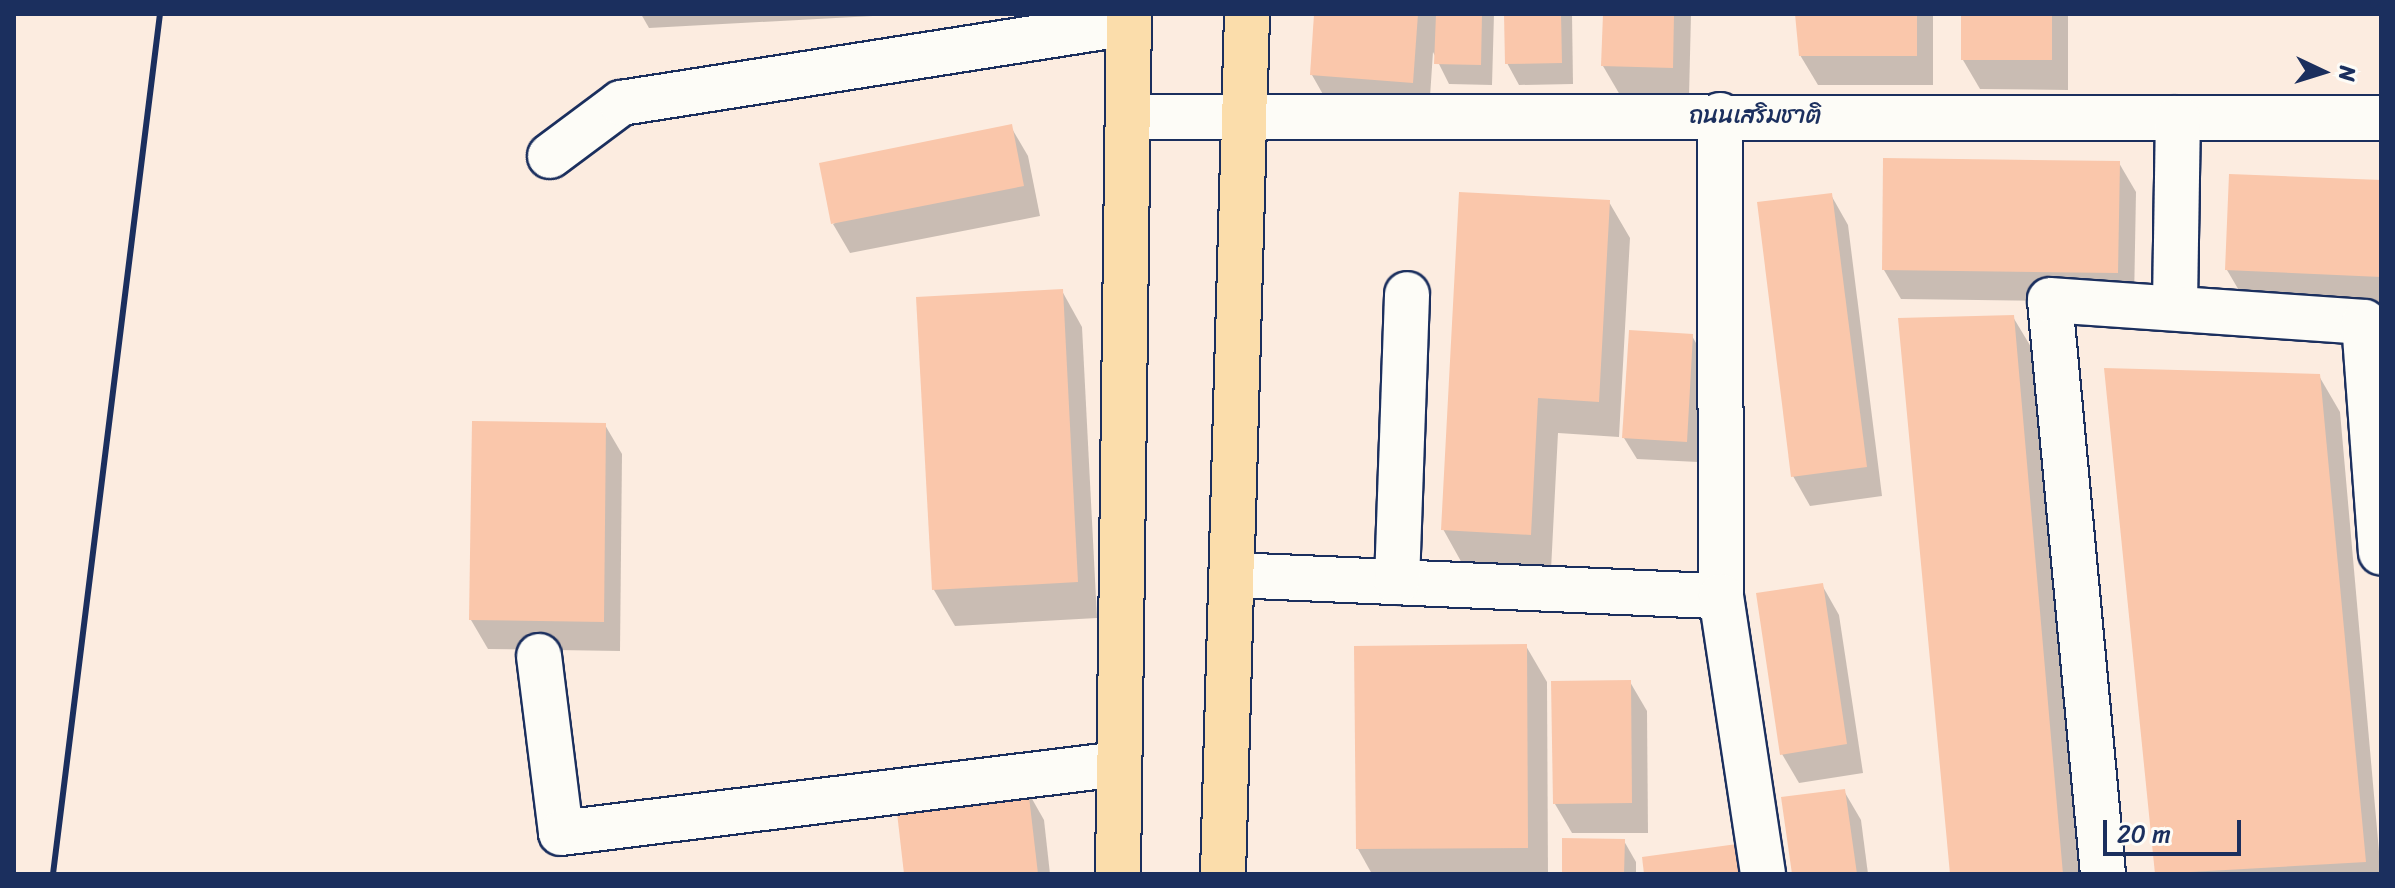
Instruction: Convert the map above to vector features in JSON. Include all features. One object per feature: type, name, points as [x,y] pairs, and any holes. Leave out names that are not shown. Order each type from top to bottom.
[{"type":"main road","points":[[1223,874],[1248,118],[1247,14]]},
{"type":"main road","points":[[1118,874],[1129,18]]},
{"type":"street","points":[[550,156],[621,103],[1129,18]]},
{"type":"street","name":"ถนนเสริมชาติ","points":[[1128,117],[1720,115],[2381,118]]},
{"type":"street","points":[[1720,115],[1721,596],[1763,874]]},
{"type":"street","points":[[2175,305],[2178,118]]},
{"type":"street","points":[[1397,582],[1407,294]]},
{"type":"street","points":[[2103,874],[2050,300],[2175,305],[2364,322],[2381,552]]},
{"type":"street","points":[[1232,575],[1721,596]]},
{"type":"street","points":[[539,656],[561,833],[1119,764]]},
{"type":"building","points":[[1314,14],[1418,14],[1413,83],[1310,75]]},
{"type":"building","points":[[1436,14],[1482,14],[1481,65],[1434,64]]},
{"type":"building","points":[[1504,14],[1561,14],[1562,63],[1505,64]]},
{"type":"building","points":[[1603,14],[1674,14],[1673,68],[1601,66]]},
{"type":"building","points":[[1795,14],[1917,14],[1917,56],[1799,56]]},
{"type":"building","points":[[1961,14],[2052,14],[2052,60],[1961,60]]},
{"type":"building","points":[[1012,124],[1024,186],[831,224],[819,163]]},
{"type":"building","points":[[1883,158],[2120,161],[2118,273],[1882,270]]},
{"type":"building","points":[[2229,174],[2381,180],[2381,277],[2225,270]]},
{"type":"building","points":[[1459,192],[1610,200],[1599,402],[1538,398],[1531,535],[1441,530]]},
{"type":"building","points":[[1832,193],[1867,467],[1791,477],[1757,202]]},
{"type":"building","points":[[1063,289],[1078,582],[932,590],[916,297]]},
{"type":"building","points":[[2014,315],[2063,874],[1950,874],[1898,318]]},
{"type":"building","points":[[1629,330],[1693,334],[1687,442],[1622,438]]},
{"type":"building","points":[[2104,368],[2320,374],[2366,862],[2155,874]]},
{"type":"building","points":[[472,421],[606,423],[604,622],[469,620]]},
{"type":"building","points":[[1823,583],[1847,744],[1780,755],[1756,593]]},
{"type":"building","points":[[1527,644],[1528,848],[1356,849],[1354,646]]},
{"type":"building","points":[[1631,680],[1632,803],[1553,804],[1551,681]]},
{"type":"building","points":[[1028,788],[1038,874],[904,874],[896,804]]},
{"type":"building","points":[[1845,789],[1857,874],[1792,874],[1781,797]]},
{"type":"building","points":[[1562,838],[1625,839],[1624,874],[1562,874]]},
{"type":"building","points":[[1737,844],[1740,874],[1644,874],[1642,857]]},
{"type":"railway","points":[[53,874],[160,14]]}]
